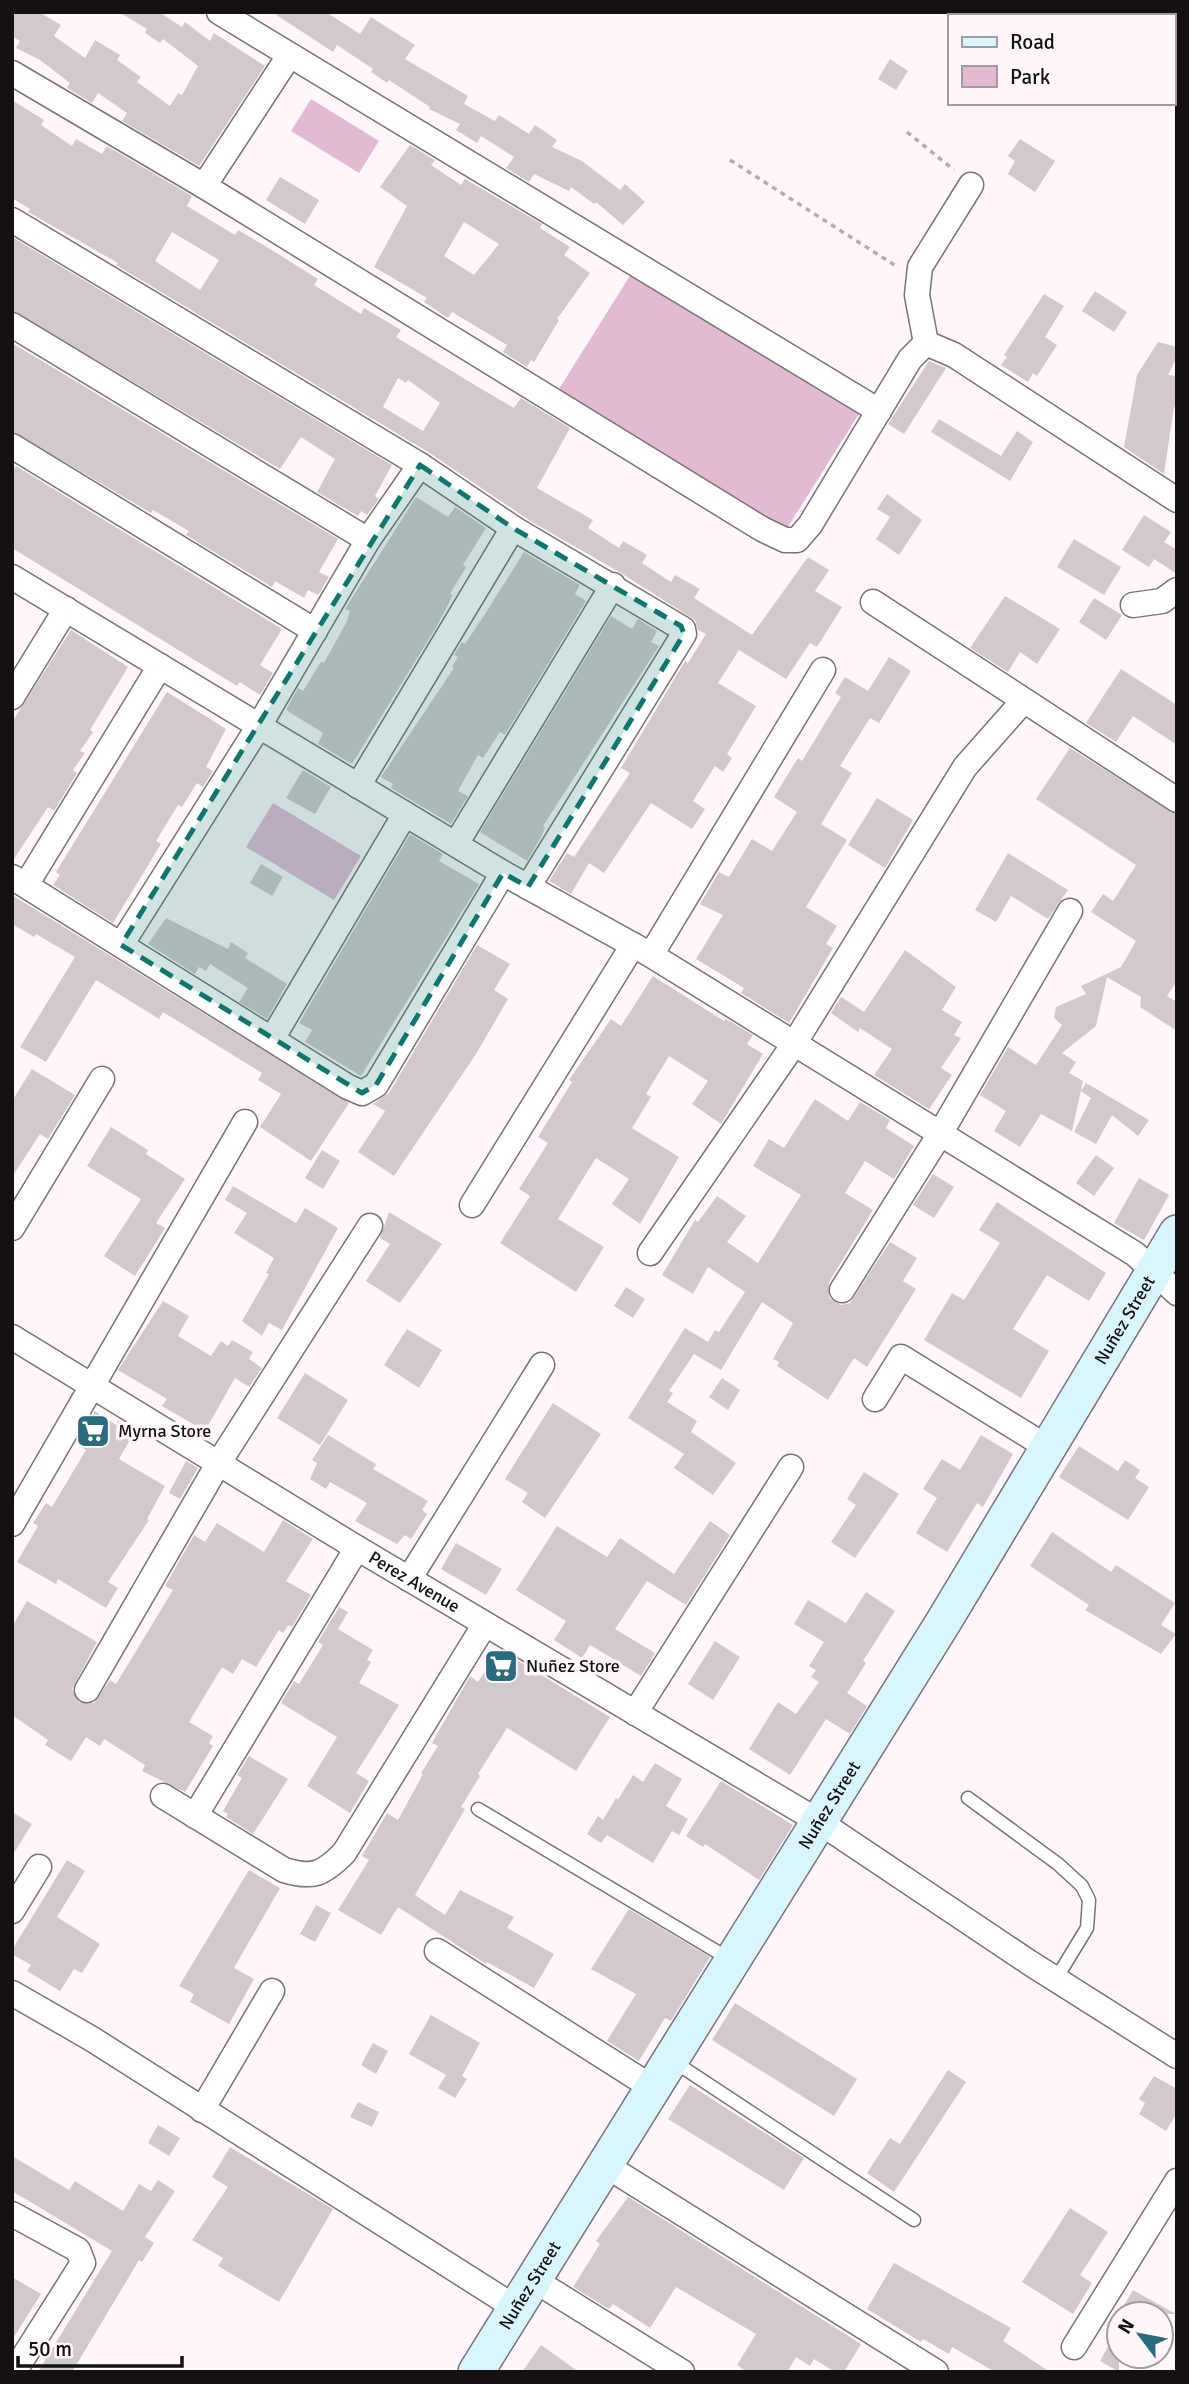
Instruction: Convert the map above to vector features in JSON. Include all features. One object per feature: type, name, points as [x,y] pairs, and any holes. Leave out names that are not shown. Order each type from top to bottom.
[{"type":"street","points":[[219,12],[879,411]]},
{"type":"street","points":[[204,186],[289,56]]},
{"type":"street","points":[[12,73],[204,186],[762,530],[785,540],[797,540],[810,525],[910,359],[926,344]]},
{"type":"street","points":[[926,344],[917,280],[929,251],[971,185]]},
{"type":"street","points":[[12,220],[420,465],[513,528],[681,626],[684,634],[528,887]]},
{"type":"street","points":[[12,325],[368,540]]},
{"type":"street","points":[[926,344],[954,355],[1177,500]]},
{"type":"street","points":[[12,446],[315,631]]},
{"type":"street","points":[[121,945],[259,726],[368,540],[420,465]]},
{"type":"street","points":[[358,786],[513,528]]},
{"type":"street","points":[[12,577],[503,873],[642,950],[1135,1254],[1165,1282]]},
{"type":"street","points":[[456,844],[613,585]]},
{"type":"street","points":[[1133,605],[1162,601],[1177,590]]},
{"type":"street","points":[[873,602],[1177,800]]},
{"type":"street","points":[[12,697],[66,609]]},
{"type":"street","points":[[160,666],[19,881],[348,1087],[362,1093],[376,1086],[503,873]]},
{"type":"street","points":[[472,1205],[824,670]]},
{"type":"street","points":[[650,1253],[794,1044],[965,767],[1018,707]]},
{"type":"street","points":[[272,1039],[405,814]]},
{"type":"street","points":[[842,1290],[940,1134],[1070,911]]},
{"type":"street","points":[[12,1228],[102,1079]]},
{"type":"street","points":[[12,1524],[245,1122]]},
{"type":"street","points":[[87,1690],[218,1464],[370,1226]]},
{"type":"street","name":"Nuñez Street","points":[[476,2372],[1050,1449],[1165,1282],[1177,1233]]},
{"type":"street","name":"Perez Avenue","points":[[12,1337],[357,1548],[818,1821],[1177,2056]]},
{"type":"street","points":[[875,1399],[901,1357],[1050,1449]]},
{"type":"street","points":[[409,1579],[542,1365]]},
{"type":"street","points":[[635,1713],[791,1467]]},
{"type":"street","points":[[195,1816],[357,1548]]},
{"type":"street","points":[[163,1796],[284,1870],[309,1875],[332,1866],[344,1853],[485,1624]]},
{"type":"street","points":[[12,1912],[39,1867]]},
{"type":"street","points":[[436,1951],[662,2073]]},
{"type":"street","points":[[202,2110],[272,1991]]},
{"type":"street","points":[[12,1993],[202,2110],[525,2294],[682,2372]]},
{"type":"street","points":[[605,2165],[936,2372]]},
{"type":"street","points":[[1074,2347],[1177,2181]]},
{"type":"street","points":[[12,2214],[78,2250],[83,2263],[15,2372]]},
{"type":"lane","points":[[968,1798],[1058,1864],[1082,1886],[1089,1900],[1087,1928],[1056,1979]]},
{"type":"lane","points":[[478,1809],[732,1960]]},
{"type":"lane","points":[[662,2073],[914,2220]]},
{"type":"path","points":[[907,132],[971,185]]},
{"type":"path","points":[[730,160],[917,280]]},
{"type":"highlighted area","points":[[420,465],[513,528],[681,626],[684,634],[528,887],[503,873],[376,1085],[362,1093],[348,1087],[121,945]]},
{"type":"green space","points":[[311,99],[379,141],[359,173],[291,131]]},
{"type":"green space","points":[[631,274],[860,412],[786,530],[559,389]]},
{"type":"green space","points":[[273,803],[361,856],[334,900],[246,847]]},
{"type":"building","points":[[12,12],[39,12],[61,25],[54,36],[85,58],[95,40],[120,55],[117,60],[141,77],[137,82],[170,106],[178,93],[182,95],[198,66],[163,39],[160,43],[145,33],[147,29],[119,12],[159,12],[182,27],[185,22],[210,41],[214,33],[265,66],[199,166],[122,121],[127,113],[98,93],[92,103],[67,88],[70,83],[40,60],[16,48],[20,41],[12,36]]},
{"type":"building","points":[[272,12],[326,12],[360,34],[371,17],[415,45],[405,59],[468,96],[464,104],[495,121],[499,115],[529,134],[535,125],[557,140],[552,147],[582,161],[620,190],[625,184],[645,202],[623,225],[596,202],[594,204],[571,187],[569,191],[534,174],[529,182],[506,168],[514,157],[481,136],[477,143],[456,130],[460,124],[429,109],[430,107],[389,80],[387,83],[371,72],[373,69],[337,45],[333,52]]},
{"type":"building","points":[[890,59],[908,71],[896,90],[878,79]]},
{"type":"building","points":[[12,100],[44,120],[41,125],[72,146],[76,139],[102,154],[107,146],[192,196],[187,206],[235,235],[238,230],[267,247],[318,279],[314,285],[361,314],[364,308],[401,330],[396,337],[478,387],[514,408],[521,398],[570,428],[537,488],[593,520],[588,528],[619,548],[623,541],[647,555],[642,563],[671,582],[675,575],[700,589],[694,598],[752,635],[808,557],[829,570],[815,591],[842,607],[817,647],[810,643],[786,679],[739,650],[718,683],[756,706],[727,754],[732,758],[723,772],[715,766],[693,801],[705,809],[692,829],[651,803],[604,873],[589,863],[571,894],[549,881],[567,853],[574,857],[630,773],[621,768],[685,661],[688,663],[706,634],[698,630],[695,620],[621,573],[532,522],[428,452],[116,265],[118,263],[28,212],[30,209],[12,198]],"holes":[[[172,232],[219,260],[200,290],[155,261]],[[398,378],[406,383],[408,380],[440,403],[423,431],[383,407]]]},
{"type":"building","points":[[1020,139],[1055,161],[1035,192],[1008,174],[1015,161],[1008,156]]},
{"type":"building","points":[[410,145],[435,160],[431,165],[461,185],[465,179],[542,224],[540,228],[570,247],[564,255],[590,273],[557,319],[559,320],[534,362],[531,360],[527,367],[503,352],[507,345],[452,312],[448,318],[424,302],[427,298],[374,267],[407,206],[380,187]],"holes":[[[464,222],[499,244],[474,275],[444,256]]]},
{"type":"building","points":[[280,177],[319,200],[305,224],[266,200]]},
{"type":"building","points":[[12,237],[392,465],[375,496],[379,499],[367,515],[361,511],[358,516],[317,492],[335,459],[301,437],[280,469],[12,310]]},
{"type":"building","points":[[1095,291],[1127,312],[1114,332],[1082,311]]},
{"type":"building","points":[[1044,294],[1064,306],[1045,337],[1057,345],[1037,376],[1033,373],[1028,382],[1001,365],[1007,357],[1004,355]]},
{"type":"building","points":[[1158,342],[1177,347],[1177,357],[1168,375],[1177,376],[1177,408],[1174,407],[1164,474],[1124,447],[1137,375]]},
{"type":"building","points":[[12,343],[338,539],[319,572],[329,577],[318,595],[308,590],[304,598],[275,581],[272,587],[186,535],[189,531],[153,510],[151,513],[12,431]]},
{"type":"building","points":[[929,361],[946,368],[904,434],[888,424]]},
{"type":"building","points":[[939,419],[1001,456],[1017,431],[1033,442],[1010,481],[931,432]]},
{"type":"building","points":[[16,466],[282,629],[260,665],[273,673],[260,695],[240,682],[237,686],[12,548],[12,472]]},
{"type":"building","points":[[887,494],[922,520],[899,555],[876,539],[890,517],[877,509]]},
{"type":"building","points":[[416,497],[448,517],[455,507],[486,528],[463,565],[466,567],[450,594],[453,595],[437,626],[352,764],[318,744],[323,733],[286,710],[298,688],[303,691],[321,662],[324,663],[347,621],[350,611],[345,609]]},
{"type":"building","points":[[1144,515],[1171,532],[1164,542],[1177,550],[1177,574],[1154,559],[1149,567],[1122,550]]},
{"type":"building","points":[[1074,539],[1121,567],[1104,595],[1057,567]]},
{"type":"building","points":[[524,552],[580,585],[575,594],[586,601],[505,735],[500,732],[483,758],[478,755],[458,791],[468,796],[451,824],[391,788],[393,784],[381,777],[454,668],[452,667],[458,657],[454,655],[462,642],[465,644]]},
{"type":"building","points":[[1005,596],[1060,629],[1037,664],[1020,652],[1008,672],[970,648]]},
{"type":"building","points":[[1094,598],[1122,615],[1106,640],[1079,622]]},
{"type":"building","points":[[611,616],[632,629],[638,619],[657,631],[651,642],[659,646],[543,826],[545,828],[541,837],[527,861],[480,832]]},
{"type":"building","points":[[71,630],[128,667],[90,730],[93,732],[80,751],[85,753],[73,770],[77,773],[54,811],[48,807],[12,862],[12,722]]},
{"type":"building","points":[[889,657],[911,671],[879,723],[870,718],[840,766],[852,773],[821,824],[847,840],[806,907],[837,926],[826,944],[833,948],[789,1023],[741,993],[744,988],[696,959],[723,915],[700,904],[719,872],[729,877],[752,839],[772,851],[797,812],[774,797],[798,758],[802,761],[841,697],[835,693],[845,677],[868,691]]},
{"type":"building","points":[[1121,669],[1177,705],[1177,745],[1133,716],[1116,742],[1086,723]]},
{"type":"building","points":[[167,692],[226,729],[206,767],[213,771],[203,787],[197,783],[182,807],[178,805],[156,841],[161,844],[113,923],[53,885],[60,875],[56,872]]},
{"type":"building","points":[[1070,748],[1177,815],[1177,981],[1167,996],[1177,1002],[1177,1031],[1140,1007],[1141,997],[1107,977],[1096,1026],[1062,1053],[1076,1062],[1069,1073],[1083,1081],[1072,1131],[1041,1114],[1020,1147],[994,1131],[1006,1111],[980,1095],[1008,1047],[1036,1065],[1062,1025],[1054,1018],[1056,1007],[1086,994],[1081,986],[1121,967],[1136,941],[1091,912],[1103,894],[1113,901],[1136,865],[1036,799]]},
{"type":"building","points":[[303,770],[331,787],[315,814],[286,798]]},
{"type":"building","points":[[877,798],[913,820],[885,868],[848,845]]},
{"type":"building","points":[[410,834],[443,854],[439,861],[479,884],[361,1076],[305,1042],[312,1030],[299,1023]]},
{"type":"building","points":[[1008,853],[1068,890],[1048,919],[1011,896],[996,922],[975,910]]},
{"type":"building","points":[[261,864],[283,877],[272,896],[250,883]]},
{"type":"building","points":[[12,895],[349,1103],[311,1161],[260,1127],[281,1094],[258,1080],[262,1073],[163,1012],[159,1019],[96,980],[46,1062],[20,1047],[75,957],[36,934],[34,937],[12,924]]},
{"type":"building","points":[[166,918],[228,949],[231,942],[248,953],[245,958],[287,984],[267,1019],[239,1002],[248,988],[210,964],[206,971],[199,967],[195,974],[148,944]]},
{"type":"building","points":[[477,945],[510,964],[494,990],[508,999],[476,1054],[394,1176],[358,1152],[385,1111],[373,1104],[389,1093]]},
{"type":"building","points":[[905,950],[956,987],[942,1010],[962,1022],[954,1035],[961,1038],[941,1068],[952,1075],[929,1109],[874,1075],[892,1049],[860,1028],[858,1032],[831,1013],[841,997],[864,1012]]},
{"type":"building","points":[[653,976],[724,1021],[726,1019],[753,1035],[747,1044],[763,1054],[721,1124],[692,1104],[708,1081],[669,1056],[646,1094],[651,1097],[632,1128],[679,1157],[640,1224],[612,1204],[629,1179],[596,1158],[558,1219],[604,1247],[576,1292],[500,1243],[530,1196],[519,1189],[548,1143],[538,1137],[572,1082],[569,1080],[611,1019],[621,1026]]},
{"type":"building","points":[[32,1069],[75,1095],[48,1139],[40,1134],[12,1177],[12,1101]]},
{"type":"building","points":[[1086,1083],[1149,1120],[1138,1136],[1112,1115],[1096,1144],[1074,1132],[1091,1098],[1081,1091]]},
{"type":"building","points":[[815,1099],[848,1121],[860,1102],[890,1120],[886,1128],[914,1146],[894,1179],[865,1161],[845,1193],[873,1210],[829,1282],[829,1298],[841,1305],[850,1303],[890,1242],[917,1258],[903,1281],[916,1289],[867,1367],[854,1358],[828,1400],[777,1366],[779,1362],[773,1359],[793,1323],[762,1302],[721,1370],[694,1354],[669,1391],[673,1393],[667,1402],[697,1421],[691,1432],[736,1463],[713,1495],[674,1468],[684,1454],[628,1418],[685,1328],[708,1342],[715,1330],[719,1332],[745,1292],[708,1267],[693,1294],[662,1275],[695,1220],[698,1222],[717,1196],[746,1216],[727,1242],[758,1263],[801,1195],[753,1166],[769,1139],[784,1148]]},
{"type":"building","points":[[111,1127],[148,1150],[146,1154],[185,1179],[156,1223],[165,1228],[135,1276],[104,1256],[141,1199],[87,1166]]},
{"type":"building","points":[[322,1150],[340,1161],[323,1189],[305,1178]]},
{"type":"building","points":[[1096,1155],[1114,1168],[1094,1196],[1076,1183]]},
{"type":"building","points":[[933,1174],[954,1187],[934,1218],[913,1205]]},
{"type":"building","points":[[1139,1178],[1169,1195],[1144,1240],[1114,1223]]},
{"type":"building","points":[[233,1186],[296,1223],[305,1208],[338,1228],[282,1330],[269,1323],[262,1336],[242,1321],[269,1274],[266,1273],[274,1258],[234,1233],[247,1213],[225,1200]]},
{"type":"building","points":[[997,1202],[1106,1273],[1089,1301],[1047,1275],[1013,1329],[1049,1351],[1021,1398],[924,1340],[952,1293],[964,1300],[1000,1243],[979,1230]]},
{"type":"building","points":[[389,1212],[442,1244],[400,1303],[366,1281],[390,1244],[380,1238]]},
{"type":"building","points":[[626,1287],[645,1299],[633,1318],[614,1306]]},
{"type":"building","points":[[163,1301],[189,1316],[178,1336],[211,1356],[221,1341],[228,1346],[232,1340],[253,1352],[249,1359],[262,1368],[249,1387],[235,1378],[205,1431],[162,1406],[167,1399],[118,1370]]},
{"type":"building","points":[[407,1329],[442,1350],[419,1388],[384,1365]]},
{"type":"building","points":[[305,1373],[348,1400],[320,1445],[277,1418]]},
{"type":"building","points":[[722,1378],[740,1390],[728,1410],[709,1397]]},
{"type":"building","points":[[553,1403],[601,1434],[545,1518],[522,1502],[528,1493],[505,1479]]},
{"type":"building","points":[[95,1411],[116,1425],[118,1421],[135,1431],[119,1459],[165,1486],[147,1519],[149,1520],[108,1582],[118,1588],[106,1608],[58,1579],[56,1584],[17,1562],[38,1526],[33,1523],[46,1503],[52,1507],[86,1450],[76,1443]]},
{"type":"building","points":[[328,1435],[376,1464],[373,1469],[428,1501],[422,1510],[427,1514],[411,1539],[405,1535],[397,1544],[355,1521],[367,1503],[330,1482],[326,1489],[310,1479],[317,1463],[312,1460]]},
{"type":"building","points":[[981,1435],[1013,1454],[983,1507],[977,1503],[947,1552],[916,1533],[937,1498],[923,1489],[942,1459],[960,1470]]},
{"type":"building","points":[[1079,1446],[1118,1471],[1125,1460],[1140,1470],[1135,1478],[1149,1487],[1128,1520],[1059,1477]]},
{"type":"building","points":[[186,1461],[198,1468],[180,1499],[169,1493]]},
{"type":"building","points":[[864,1472],[899,1494],[855,1558],[831,1542],[856,1505],[847,1499]]},
{"type":"building","points":[[283,1520],[313,1539],[286,1581],[311,1595],[292,1627],[288,1625],[283,1633],[279,1630],[256,1667],[242,1659],[233,1674],[222,1667],[189,1722],[213,1736],[209,1743],[213,1746],[185,1792],[142,1771],[145,1765],[104,1739],[100,1746],[86,1737],[71,1761],[45,1745],[48,1740],[12,1715],[12,1627],[27,1601],[97,1642],[72,1689],[79,1702],[94,1703],[110,1680],[116,1684],[173,1590],[165,1586],[194,1535],[205,1542],[217,1523],[264,1552]]},
{"type":"building","points":[[710,1521],[730,1535],[686,1605],[647,1581],[615,1629],[655,1653],[641,1676],[590,1645],[582,1658],[554,1640],[566,1621],[516,1590],[557,1526],[607,1557],[620,1538],[674,1574]]},
{"type":"building","points":[[1052,1532],[1111,1572],[1116,1565],[1175,1603],[1161,1625],[1176,1634],[1161,1654],[1085,1610],[1089,1605],[1030,1566]]},
{"type":"building","points":[[456,1543],[502,1569],[486,1595],[441,1569]]},
{"type":"building","points":[[866,1592],[895,1611],[863,1661],[866,1663],[847,1693],[867,1706],[850,1734],[826,1719],[790,1775],[749,1749],[778,1702],[796,1714],[819,1682],[811,1677],[816,1670],[809,1666],[824,1642],[794,1624],[808,1600],[846,1623]]},
{"type":"building","points":[[339,1607],[348,1612],[338,1629],[373,1650],[367,1660],[371,1662],[359,1683],[399,1705],[356,1773],[369,1781],[350,1813],[307,1786],[337,1737],[281,1703],[294,1681],[299,1684],[323,1645],[318,1642]]},
{"type":"building","points":[[715,1641],[740,1657],[713,1700],[688,1684]]},
{"type":"building","points":[[499,1649],[610,1717],[576,1771],[507,1728],[478,1774],[480,1776],[461,1807],[465,1809],[415,1895],[445,1915],[460,1890],[514,1917],[507,1928],[554,1954],[534,1988],[487,1962],[486,1964],[398,1907],[381,1935],[338,1910],[369,1860],[362,1856],[387,1813],[398,1820],[423,1774],[421,1773],[438,1746],[432,1743],[470,1676],[478,1682]]},
{"type":"building","points":[[249,1756],[288,1779],[253,1834],[226,1817],[228,1814],[223,1811],[242,1778],[237,1775]]},
{"type":"building","points":[[655,1763],[682,1779],[666,1806],[688,1819],[679,1835],[672,1831],[653,1863],[607,1835],[601,1843],[587,1834],[598,1816],[603,1820],[633,1775],[643,1782]]},
{"type":"building","points":[[721,1781],[793,1825],[759,1880],[705,1844],[703,1847],[686,1836]]},
{"type":"building","points":[[12,1812],[32,1824],[12,1856]]},
{"type":"building","points":[[67,1860],[85,1871],[57,1917],[100,1944],[82,1973],[74,1969],[60,1991],[27,1971],[31,1965],[12,1954],[12,1950]]},
{"type":"building","points":[[249,1870],[280,1888],[234,1968],[254,1979],[229,2024],[190,2002],[194,1994],[179,1986]]},
{"type":"building","points":[[316,1905],[331,1913],[315,1942],[300,1934]]},
{"type":"building","points":[[629,1909],[710,1957],[671,2021],[665,2018],[639,2061],[607,2041],[636,1994],[591,1969]]},
{"type":"building","points":[[735,2003],[857,2079],[834,2116],[712,2040]]},
{"type":"building","points":[[431,2015],[480,2043],[462,2076],[467,2079],[455,2098],[438,2088],[446,2075],[409,2054]]},
{"type":"building","points":[[373,2043],[388,2051],[376,2074],[361,2065]]},
{"type":"building","points":[[948,2070],[966,2082],[894,2192],[867,2173],[890,2138],[900,2144]]},
{"type":"building","points":[[1154,2076],[1177,2089],[1177,2113],[1166,2131],[1139,2114],[1145,2103],[1139,2099]]},
{"type":"building","points":[[690,2085],[804,2158],[784,2190],[668,2119]]},
{"type":"building","points":[[358,2102],[379,2112],[372,2127],[350,2117]]},
{"type":"building","points":[[158,2125],[180,2138],[169,2156],[148,2143]]},
{"type":"building","points":[[230,2147],[333,2209],[279,2302],[218,2266],[223,2258],[192,2240],[228,2187],[212,2177]]},
{"type":"building","points":[[12,2156],[69,2190],[75,2181],[123,2211],[139,2184],[151,2191],[158,2180],[175,2191],[145,2237],[154,2243],[142,2262],[139,2260],[72,2372],[38,2372],[112,2251],[12,2191]]},
{"type":"building","points":[[628,2197],[861,2344],[844,2372],[835,2372],[814,2359],[810,2366],[796,2357],[787,2372],[747,2372],[737,2365],[756,2334],[676,2287],[650,2328],[613,2304],[609,2309],[573,2287],[600,2244],[596,2241]]},
{"type":"building","points":[[1070,2208],[1108,2232],[1080,2275],[1092,2283],[1073,2314],[1022,2282]]},
{"type":"building","points":[[894,2263],[1011,2328],[1003,2341],[1050,2372],[995,2372],[952,2347],[949,2354],[923,2339],[921,2342],[867,2309]]},
{"type":"building","points":[[12,2277],[41,2294],[12,2340]]},
{"type":"building","points":[[1133,2290],[1151,2300],[1127,2300]]},
{"type":"building","points":[[541,2345],[579,2372],[522,2372]]},
{"type":"place","name":"Myrna Store","points":[[93,1431]]},
{"type":"place","name":"Nuñez Store","points":[[501,1666]]}]
